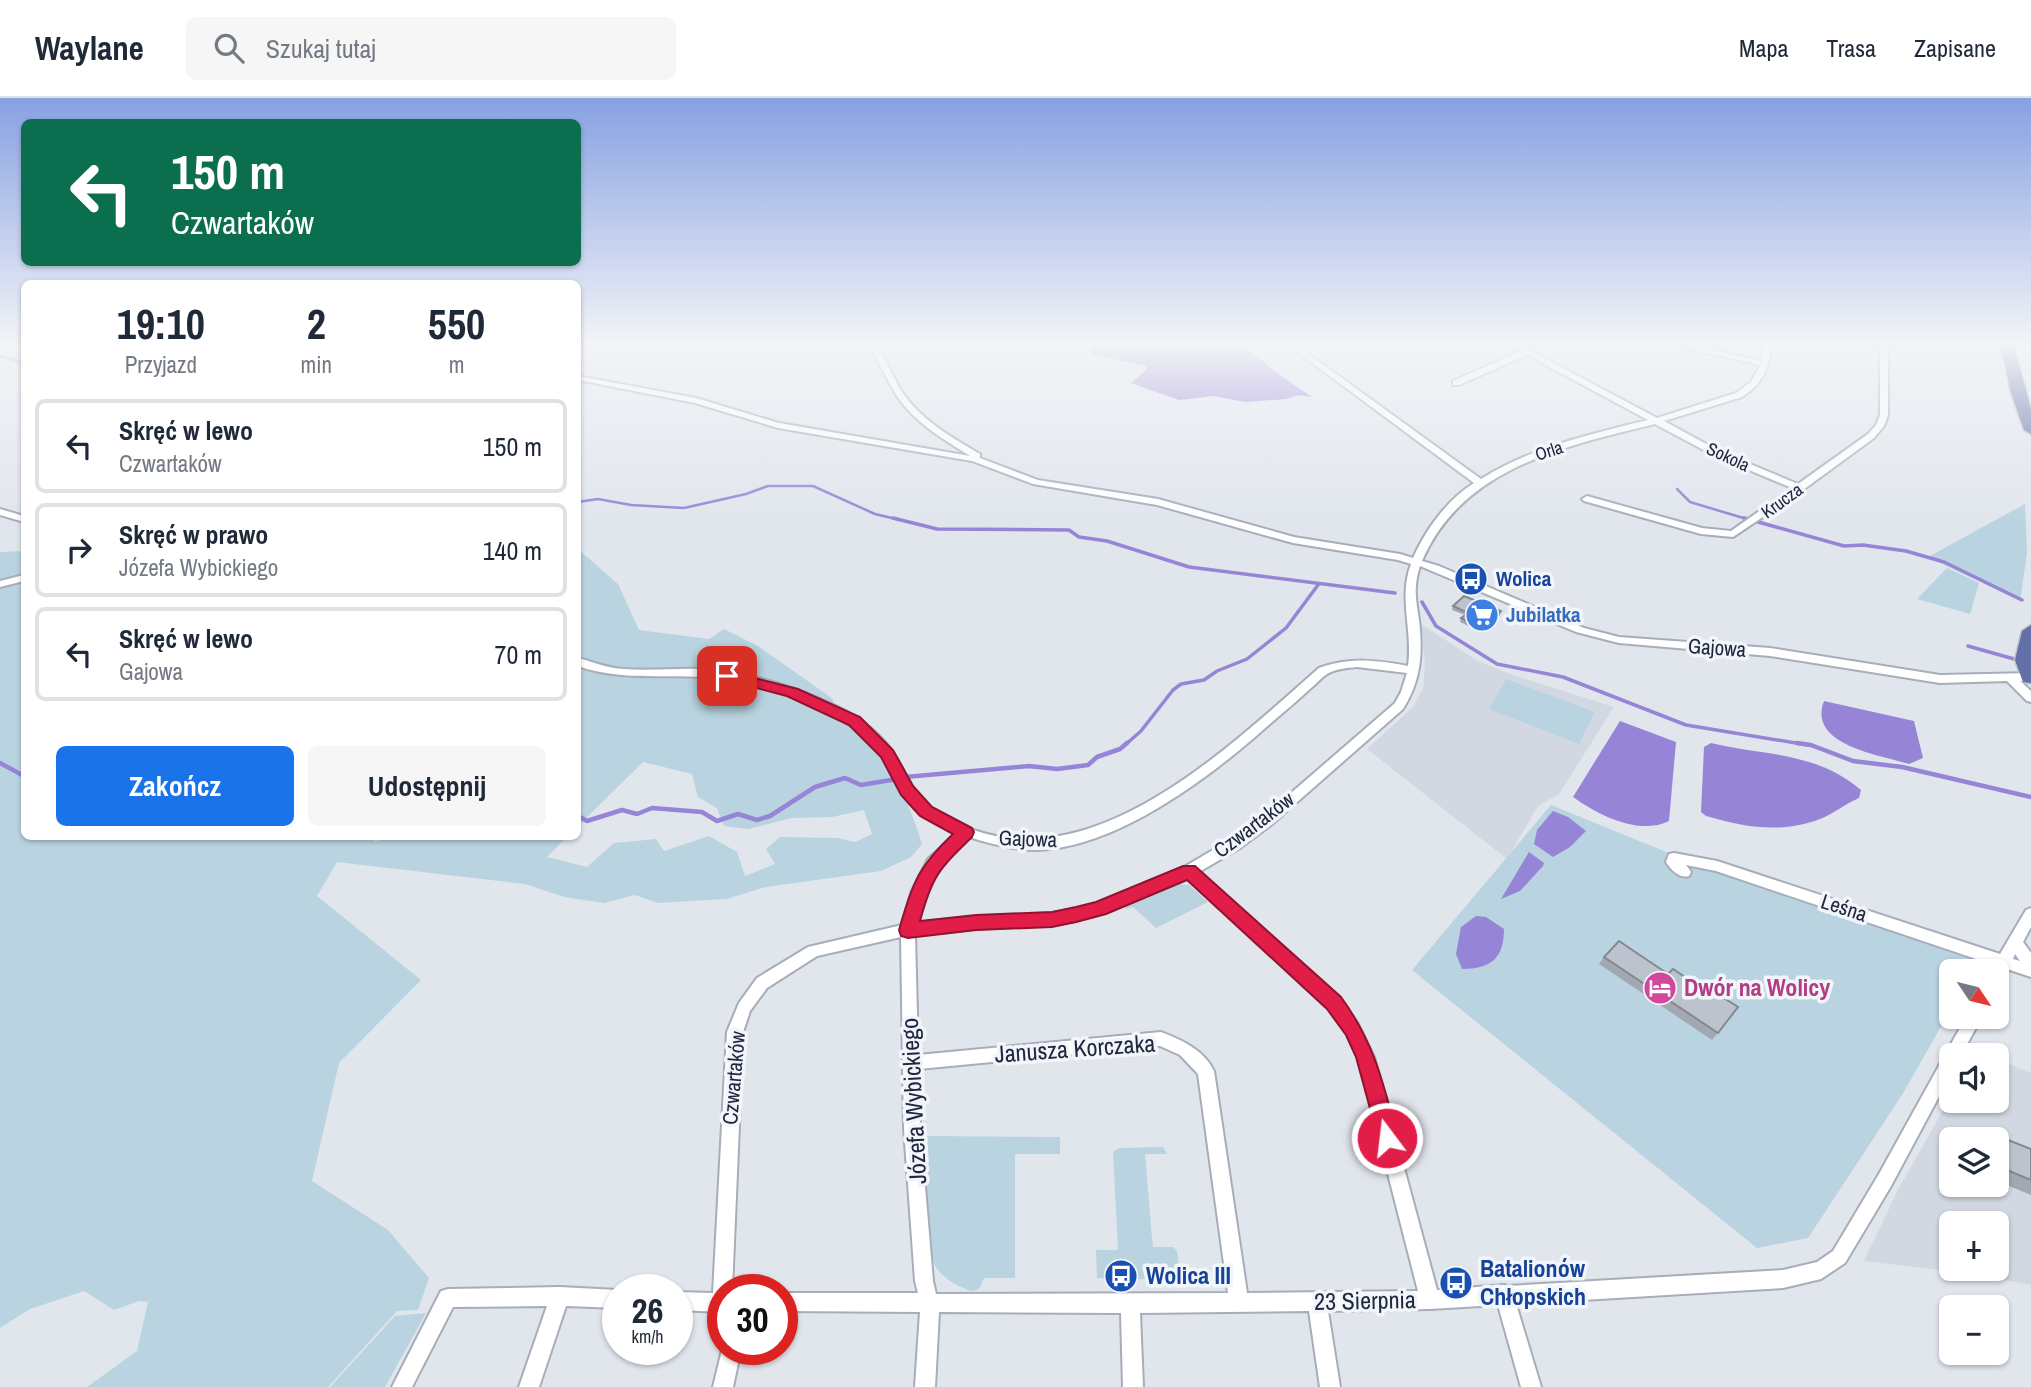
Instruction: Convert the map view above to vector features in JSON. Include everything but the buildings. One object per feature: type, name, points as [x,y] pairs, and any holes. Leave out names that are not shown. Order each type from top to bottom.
[{"type":"main road","points":[[2021,402],[2029,423]]},
{"type":"main road","points":[[2028,402],[2029,423]]},
{"type":"main road","points":[[2031,631],[2023,660],[2024,669],[2031,677]]},
{"type":"street","name":"Gajowa","points":[[700,402],[778,425],[988,463],[1026,479],[1057,487],[1143,498],[1293,541],[1348,551],[1385,553],[1416,561],[1570,627],[1619,640],[1770,652],[1940,679],[2031,677]]},
{"type":"street","points":[[908,402],[988,463]]},
{"type":"street","points":[[1370,402],[1479,482]]},
{"type":"street","name":"Sokola","points":[[1620,402],[1716,453],[1800,488]]},
{"type":"street","name":"Orla","points":[[1416,561],[1440,518],[1479,482],[1523,459],[1716,402]]},
{"type":"street","name":"Krucza","points":[[1587,499],[1718,534],[1733,534],[1754,522],[1871,436],[1880,426],[1884,415],[1884,402]]},
{"type":"street","points":[[0,512],[21,518]]},
{"type":"street","points":[[1415,671],[1410,596],[1411,577],[1416,561]]},
{"type":"street","points":[[0,584],[21,579]]},
{"type":"street","name":"Gajowa","points":[[581,663],[630,674],[727,676],[792,692],[838,712],[861,726],[888,754],[901,780],[926,811],[966,832],[1012,842],[1052,844],[1090,834],[1150,806],[1221,761],[1323,671],[1342,663],[1367,663],[1415,671]]},
{"type":"street","name":"Czwartaków","points":[[723,1274],[735,1032],[744,1008],[762,983],[813,951],[908,930],[1076,915],[1099,909],[1189,871],[1266,822],[1399,706],[1411,685],[1415,671]]},
{"type":"street","points":[[2009,677],[2031,698]]},
{"type":"street","name":"Józefa Wybickiego","points":[[925,1387],[930,1305],[925,1281],[910,1063],[908,930],[918,893],[933,863],[966,832]]},
{"type":"street","name":"Leśna","points":[[1684,872],[1673,862],[1674,858],[1717,866],[1975,959]]},
{"type":"street","points":[[1189,871],[1334,1003],[1353,1029],[1366,1057],[1430,1300]]},
{"type":"street","points":[[2005,959],[2031,914]]},
{"type":"street","points":[[2015,943],[2031,964]]},
{"type":"street","name":"Leśna","points":[[2009,969],[2031,971]]},
{"type":"street","name":"Janusza Korczaka","points":[[910,1063],[1161,1039],[1186,1050],[1206,1071],[1239,1304]]},
{"type":"street","name":"23 Sierpnia","points":[[798,1302],[930,1305],[1239,1304],[1430,1300],[1783,1279],[1821,1270],[1839,1257],[1850,1242],[1939,1081]]},
{"type":"street","points":[[1504,1294],[1531,1387]]},
{"type":"street","points":[[528,1387],[560,1296]]},
{"type":"street","points":[[402,1387],[448,1298],[560,1296],[602,1298]]},
{"type":"street","points":[[1317,1302],[1330,1387]]},
{"type":"street","points":[[1130,1304],[1133,1387]]},
{"type":"street","points":[[723,1387],[728,1365]]},
{"type":"shaded area","points":[[2025,504],[2027,553],[2020,601],[1928,557]]},
{"type":"shaded area","points":[[21,551],[21,840],[564,840],[547,857],[587,867],[614,843],[656,839],[664,851],[709,836],[737,852],[745,876],[775,864],[766,849],[780,837],[838,838],[855,842],[872,834],[864,810],[832,817],[791,818],[748,829],[724,826],[717,808],[698,797],[692,774],[643,762],[581,823],[581,552],[618,584],[639,630],[709,639],[724,629],[758,646],[833,699],[835,714],[866,738],[890,770],[909,807],[922,844],[911,857],[881,871],[766,887],[727,899],[658,903],[635,895],[604,903],[564,897],[525,884],[337,862],[317,896],[421,980],[339,1063],[312,1181],[388,1230],[429,1278],[418,1310],[397,1311],[328,1387],[87,1387],[137,1351],[148,1302],[139,1301],[114,1310],[84,1291],[30,1309],[0,1328],[0,552]]},
{"type":"shaded area","points":[[1947,568],[1979,583],[1970,614],[1917,599]]},
{"type":"shaded area","points":[[1421,624],[1478,661],[1614,707],[1559,794],[1538,806],[1507,859],[1367,749],[1413,707],[1423,688],[1425,665]]},
{"type":"shaded area","points":[[1506,679],[1595,712],[1579,744],[1489,709]]},
{"type":"shaded area","points":[[1824,701],[1914,721],[1923,758],[1909,764],[1849,746],[1826,728],[1822,716]]},
{"type":"shaded area","points":[[1620,721],[1676,742],[1669,821],[1657,825],[1632,825],[1606,816],[1573,797]]},
{"type":"shaded area","points":[[1711,743],[1808,761],[1844,777],[1861,790],[1859,798],[1820,819],[1777,828],[1748,826],[1706,816],[1701,812],[1704,747]]},
{"type":"shaded area","points":[[1551,805],[1703,867],[1969,959],[1939,959],[1940,1029],[1902,1095],[1808,1238],[1757,1248],[1412,970]]},
{"type":"shaded area","points":[[1553,811],[1568,817],[1586,831],[1570,847],[1553,857],[1534,844],[1537,830]]},
{"type":"shaded area","points":[[1529,852],[1544,863],[1543,866],[1520,891],[1501,899]]},
{"type":"shaded area","points":[[1175,881],[1189,885],[1208,902],[1156,928],[1133,907],[1126,909],[1124,906]]},
{"type":"shaded area","points":[[1476,916],[1486,917],[1504,929],[1502,947],[1488,964],[1462,969],[1456,954],[1461,927]]},
{"type":"shaded area","points":[[2009,1064],[2031,1073],[2031,1285],[2009,1281],[2009,1211],[1939,1211],[1939,1270],[1864,1261],[1899,1188],[1941,1113],[2009,1113]]},
{"type":"shaded area","points":[[927,1136],[1060,1137],[1060,1154],[1015,1154],[1015,1278],[984,1278],[979,1289],[971,1291],[956,1285],[939,1272],[930,1243],[926,1206],[922,1139]]},
{"type":"shaded area","points":[[1163,1147],[1167,1154],[1145,1154],[1153,1247],[1173,1247],[1177,1251],[1180,1277],[1178,1280],[1097,1278],[1096,1250],[1118,1250],[1113,1152],[1119,1148]]},
{"type":"shaded area","points":[[426,1313],[385,1387],[330,1387],[395,1316]]},
{"type":"waterway","points":[[581,502],[598,499],[631,505],[684,508],[746,494],[768,486],[813,486],[875,514],[900,520]]},
{"type":"waterway","points":[[1677,489],[1690,502],[1750,520]]},
{"type":"waterway","points":[[893,518],[937,529],[1069,530],[1079,537],[1107,541],[1189,567],[1395,593]]},
{"type":"waterway","points":[[1744,518],[1844,546],[1863,545],[1906,551],[1944,562],[2022,600]]},
{"type":"waterway","points":[[1125,745],[1141,731],[1173,690],[1181,684],[1204,680],[1217,671],[1247,659],[1286,628],[1318,585]]},
{"type":"waterway","points":[[1422,602],[1436,626],[1497,664],[1563,677],[1686,725],[1808,745]]},
{"type":"waterway","points":[[1968,646],[2014,659]]},
{"type":"waterway","points":[[905,777],[1029,766],[1057,769],[1088,765],[1097,757],[1120,749],[1127,743]]},
{"type":"waterway","points":[[1797,743],[1811,745],[1853,761],[1902,767],[2031,797]]},
{"type":"waterway","points":[[0,763],[21,774]]},
{"type":"waterway","points":[[581,818],[587,821],[622,810],[637,814],[652,808],[702,812],[717,821],[738,814],[757,820],[770,816],[815,787],[845,778],[861,785],[897,779]]},
{"type":"place","name":"Wolica","points":[[1471,579]]},
{"type":"place","name":"Jubilatka","points":[[1482,615]]},
{"type":"place","name":"Dwór na Wolicy","points":[[1660,988]]},
{"type":"place","name":"Wolica III","points":[[1121,1276]]},
{"type":"place","name":"Batalionów Chłopskich","points":[[1456,1283]]},
{"type":"route","points":[[727,676],[792,692],[855,721],[888,754],[907,790],[926,811],[966,832],[933,863],[918,893],[908,930],[1076,915],[1099,909],[1189,871],[1334,1003],[1353,1029],[1366,1057],[1387,1138]]}]
